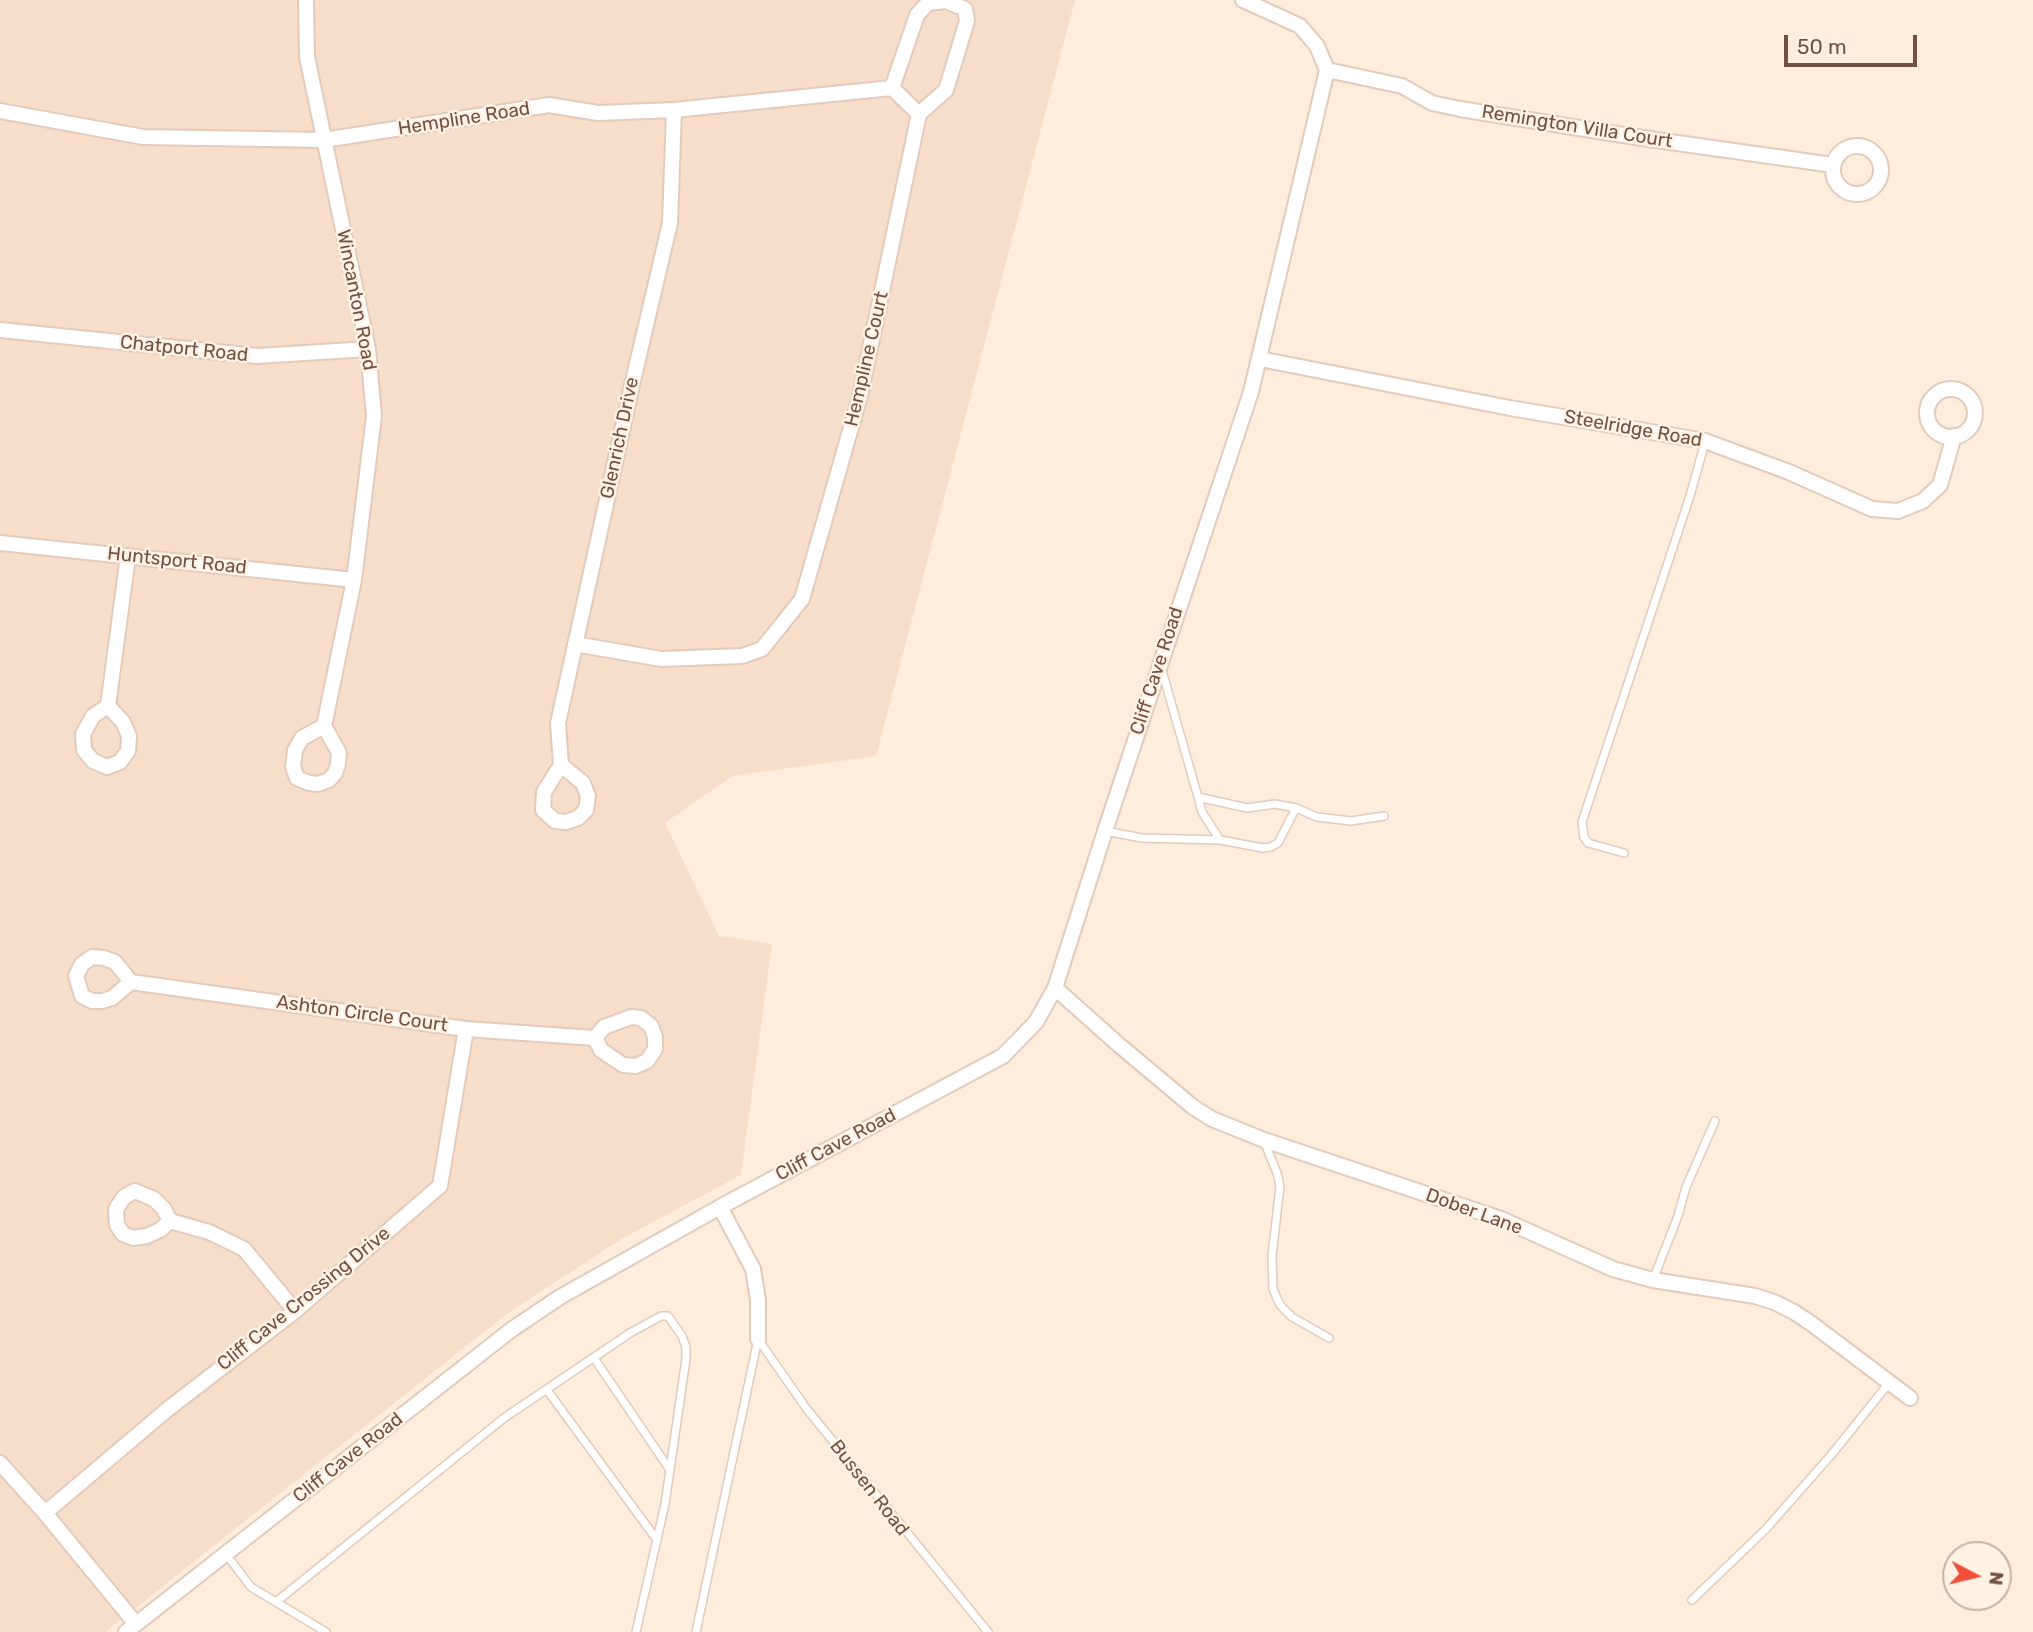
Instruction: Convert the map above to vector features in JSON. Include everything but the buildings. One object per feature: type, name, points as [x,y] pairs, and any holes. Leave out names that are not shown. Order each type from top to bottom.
[{"type":"street","name":"Wincanton Road","points":[[306,0],[307,57],[369,349],[373,416],[354,580],[324,726]]},
{"type":"street","points":[[1243,0],[1300,26],[1317,46],[1327,70]]},
{"type":"street","points":[[946,1],[965,9],[967,21],[946,90],[919,114],[892,88],[917,15],[928,4],[946,1]]},
{"type":"street","name":"Remington Villa Court","points":[[1327,70],[1402,86],[1432,103],[1642,138],[1833,165]]},
{"type":"street","name":"Cliff Cave Road","points":[[131,1628],[511,1330],[560,1297],[720,1207],[1003,1056],[1036,1022],[1055,988],[1251,392],[1327,70]]},
{"type":"street","name":"Hempline Road","points":[[0,111],[143,138],[324,141],[549,105],[598,113],[674,110],[892,88]]},
{"type":"street","name":"Glenrich Drive","points":[[561,765],[558,723],[670,223],[674,110]]},
{"type":"street","name":"Hempline Court","points":[[575,644],[661,659],[742,656],[762,649],[802,599],[860,396],[919,114]]},
{"type":"street","name":"Chatport Road","points":[[0,330],[257,356],[369,349]]},
{"type":"street","name":"Steelridge Road","points":[[1260,359],[1510,408],[1705,441],[1789,472],[1872,509],[1898,511],[1923,501],[1940,485],[1954,436]]},
{"type":"street","name":"Huntsport Road","points":[[0,543],[354,580]]},
{"type":"street","points":[[108,706],[128,556]]},
{"type":"street","name":"Ashton Circle Court","points":[[131,982],[466,1029],[595,1038]]},
{"type":"street","name":"Dober Lane","points":[[1055,988],[1193,1107],[1212,1119],[1264,1140],[1501,1219],[1613,1269],[1653,1280],[1755,1296],[1774,1302],[1812,1324],[1910,1398]]},
{"type":"street","name":"Cliff Cave Crossing Drive","points":[[45,1513],[168,1409],[295,1311],[440,1186],[466,1029]]},
{"type":"street","points":[[720,1207],[753,1269],[758,1300],[758,1339]]},
{"type":"street","points":[[170,1221],[209,1232],[244,1249],[295,1311]]},
{"type":"street","points":[[0,1463],[45,1513],[131,1628]]},
{"type":"lane","points":[[1625,853],[1588,843],[1584,837],[1582,821],[1690,496],[1705,441]]},
{"type":"lane","points":[[1160,663],[1202,812],[1220,840]]},
{"type":"lane","points":[[1198,797],[1247,808],[1275,804],[1296,808],[1317,817],[1351,821],[1384,816]]},
{"type":"lane","points":[[1105,831],[1142,838],[1220,840],[1263,848],[1278,843],[1296,808]]},
{"type":"lane","points":[[1653,1280],[1678,1216],[1686,1186],[1715,1121]]},
{"type":"lane","points":[[1264,1140],[1280,1186],[1272,1256],[1273,1289],[1280,1305],[1292,1317],[1329,1338]]},
{"type":"lane","points":[[276,1602],[504,1418],[661,1316],[668,1316],[682,1336],[686,1359],[670,1470],[636,1632]]},
{"type":"lane","points":[[696,1632],[758,1339]]},
{"type":"lane","name":"Bussen Road","points":[[758,1339],[806,1408],[988,1632]]},
{"type":"lane","points":[[594,1358],[670,1470]]},
{"type":"lane","points":[[1692,1600],[1765,1531],[1890,1382]]},
{"type":"lane","points":[[547,1390],[656,1540]]},
{"type":"lane","points":[[226,1554],[251,1587],[326,1632]]},
{"type":"shaded area","points":[[0,0],[1075,0],[876,756],[732,776],[665,823],[719,936],[772,944],[741,1175],[623,1238],[508,1313],[105,1632],[0,1632]]}]
